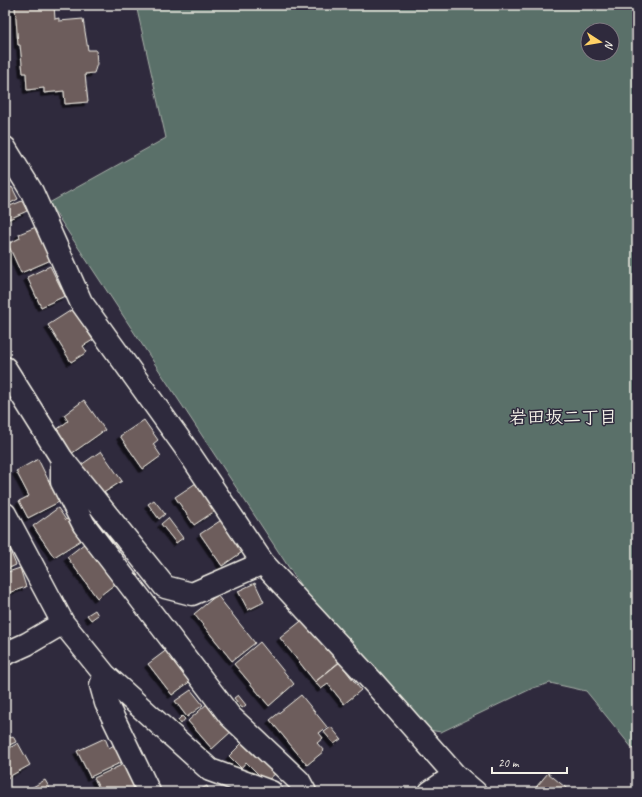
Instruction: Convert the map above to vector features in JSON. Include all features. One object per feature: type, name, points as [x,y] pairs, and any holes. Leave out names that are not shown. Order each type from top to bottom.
[{"type":"street","points":[[5,148],[32,192],[81,302],[185,447],[263,563],[373,682],[456,775],[475,792]]},
{"type":"street","points":[[5,368],[62,459],[165,587],[192,594],[263,563]]},
{"type":"street","points":[[62,459],[62,482],[84,525],[230,716],[299,781],[304,792]]},
{"type":"street","points":[[5,514],[63,623],[105,675],[210,770],[271,792]]},
{"type":"street","points":[[5,654],[63,623]]},
{"type":"street","points":[[105,675],[101,685],[106,703],[149,792]]},
{"type":"street","points":[[430,792],[456,775]]},
{"type":"green space","points":[[136,5],[637,5],[637,754],[586,691],[550,683],[533,688],[441,732],[405,726],[376,700],[49,203],[166,138]]},
{"type":"building","points":[[16,5],[54,5],[55,19],[59,18],[59,21],[83,19],[88,50],[96,50],[97,64],[94,73],[85,74],[88,102],[65,104],[64,91],[44,93],[44,88],[27,90],[26,73],[23,73],[20,45],[18,45]]},
{"type":"building","points":[[12,187],[18,199],[5,206],[5,190]]},
{"type":"building","points":[[22,201],[27,211],[9,219],[5,208]]},
{"type":"building","points":[[36,227],[51,260],[21,273],[8,244],[20,238],[19,234]]},
{"type":"building","points":[[50,266],[65,296],[41,307],[27,277]]},
{"type":"building","points":[[73,309],[93,340],[83,346],[87,352],[71,362],[48,325]]},
{"type":"building","points":[[84,400],[105,430],[71,454],[55,431],[68,421],[64,415]]},
{"type":"building","points":[[144,420],[158,440],[153,444],[161,456],[143,469],[120,436]]},
{"type":"building","points":[[101,451],[122,481],[102,494],[81,465]]},
{"type":"building","points":[[38,459],[59,502],[28,518],[19,501],[29,496],[16,471]]},
{"type":"building","points":[[199,481],[218,509],[194,525],[175,497]]},
{"type":"building","points":[[154,500],[165,514],[159,519],[148,504]]},
{"type":"building","points":[[58,508],[66,520],[71,516],[86,537],[54,557],[33,526]]},
{"type":"building","points":[[226,517],[248,548],[222,566],[200,534]]},
{"type":"building","points":[[168,518],[183,538],[176,543],[161,524]]},
{"type":"building","points":[[5,539],[16,565],[5,570]]},
{"type":"building","points":[[89,540],[119,581],[97,598],[67,557]]},
{"type":"building","points":[[20,568],[26,587],[5,594],[5,573]]},
{"type":"building","points":[[255,583],[264,602],[248,610],[238,591]]},
{"type":"building","points":[[217,595],[255,643],[232,661],[194,614]]},
{"type":"building","points":[[95,610],[98,615],[91,620],[87,615]]},
{"type":"building","points":[[305,618],[340,662],[315,682],[280,638]]},
{"type":"building","points":[[260,642],[294,684],[269,706],[234,664]]},
{"type":"building","points":[[168,649],[192,680],[172,695],[148,664]]},
{"type":"building","points":[[339,662],[361,690],[344,704],[328,684],[321,689],[315,682]]},
{"type":"building","points":[[191,690],[203,705],[187,717],[175,701]]},
{"type":"building","points":[[238,695],[246,705],[242,708],[234,698]]},
{"type":"building","points":[[301,695],[327,727],[319,733],[323,738],[317,743],[324,751],[307,765],[270,720]]},
{"type":"building","points":[[209,702],[233,730],[212,749],[188,721]]},
{"type":"building","points":[[182,716],[185,719],[181,724],[178,720]]},
{"type":"building","points":[[331,727],[341,739],[334,744],[324,732]]},
{"type":"building","points":[[13,736],[16,742],[7,746],[5,740]]},
{"type":"building","points":[[105,738],[109,748],[114,745],[122,762],[90,777],[77,751]]},
{"type":"building","points":[[245,740],[277,772],[266,782],[246,762],[241,768],[229,756]]},
{"type":"building","points":[[18,743],[30,765],[5,779],[5,751]]},
{"type":"building","points":[[126,763],[137,788],[128,792],[101,792],[94,778]]},
{"type":"building","points":[[548,773],[571,792],[532,792]]},
{"type":"building","points":[[45,780],[52,792],[24,792]]},
{"type":"building","points":[[207,786],[210,792],[202,792],[201,789]]},
{"type":"district","name":"岩田坂二丁目","points":[[563,417]]}]
